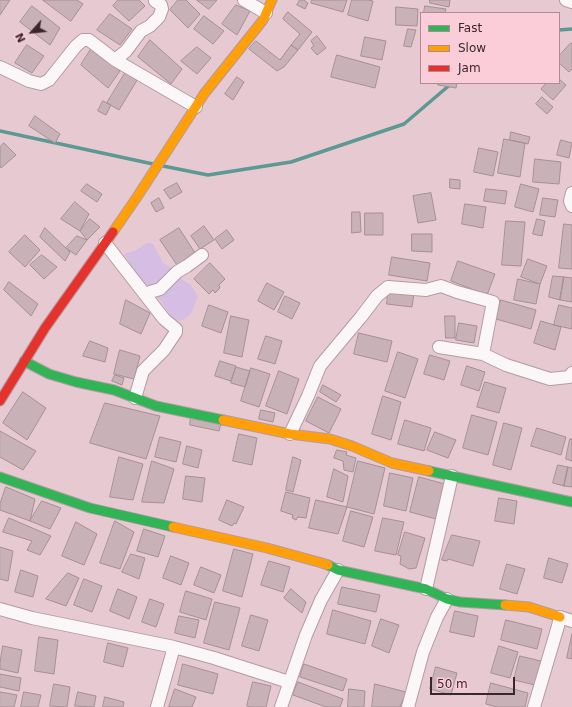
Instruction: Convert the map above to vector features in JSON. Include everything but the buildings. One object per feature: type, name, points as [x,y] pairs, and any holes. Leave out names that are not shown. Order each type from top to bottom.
[{"type":"street","points":[[244,0],[266,13]]},
{"type":"street","points":[[1,396],[45,328],[137,197],[204,94],[263,20],[272,0]]},
{"type":"street","points":[[566,0],[572,2]]},
{"type":"street","points":[[115,60],[126,51],[141,31],[150,26],[159,17],[162,9],[161,5],[155,1]]},
{"type":"street","points":[[0,67],[29,81],[41,84],[49,80],[82,40],[89,40],[115,60],[196,107]]},
{"type":"street","points":[[572,193],[570,201],[572,206]]},
{"type":"street","points":[[105,243],[164,319],[176,329],[176,332],[164,350],[143,371],[135,398]]},
{"type":"street","points":[[147,297],[150,292],[160,289],[177,272],[202,255]]},
{"type":"street","points":[[290,434],[320,366],[377,296],[388,287],[426,290],[440,286],[493,302],[483,354]]},
{"type":"street","points":[[439,347],[483,354],[506,365],[550,379],[569,377],[572,373]]},
{"type":"street","points":[[24,361],[49,374],[76,382],[114,390],[156,406],[290,434],[330,439],[352,446],[392,463],[572,502]]},
{"type":"street","points":[[426,589],[452,476]]},
{"type":"street","points":[[0,478],[90,508],[267,548],[322,563],[338,570],[426,589],[447,599],[460,602],[529,608],[572,621]]},
{"type":"street","points":[[281,707],[306,635],[321,600],[338,570]]},
{"type":"street","points":[[408,707],[423,652],[437,616],[447,599]]},
{"type":"street","points":[[0,609],[32,618],[174,647],[289,682]]},
{"type":"street","points":[[534,707],[560,617]]},
{"type":"street","points":[[157,707],[174,647]]},
{"type":"shaded area","points":[[147,243],[153,244],[163,263],[173,269],[183,280],[191,285],[198,296],[191,314],[180,321],[172,317],[160,300],[146,287],[136,274],[125,255],[126,253],[134,251]]},
{"type":"waterway","points":[[560,30],[572,29]]},
{"type":"waterway","points":[[163,166],[208,175],[291,162],[404,124],[451,84]]},
{"type":"waterway","points":[[0,131],[153,164]]},
{"type":"traffic: fast","points":[[24,361],[49,374],[76,382],[114,390],[156,406],[223,420]]},
{"type":"traffic: fast","points":[[429,471],[572,502]]},
{"type":"traffic: fast","points":[[0,477],[90,508],[173,527]]},
{"type":"traffic: fast","points":[[328,565],[338,570],[426,589],[447,599],[460,602],[505,605]]},
{"type":"traffic: slow","points":[[113,232],[204,94],[263,20],[272,0]]},
{"type":"traffic: slow","points":[[223,420],[290,434],[330,439],[352,446],[392,463],[429,471]]},
{"type":"traffic: slow","points":[[173,527],[267,548],[328,565]]},
{"type":"traffic: slow","points":[[505,605],[529,607],[560,617]]},
{"type":"traffic: jam","points":[[0,401],[45,328],[113,232]]}]
